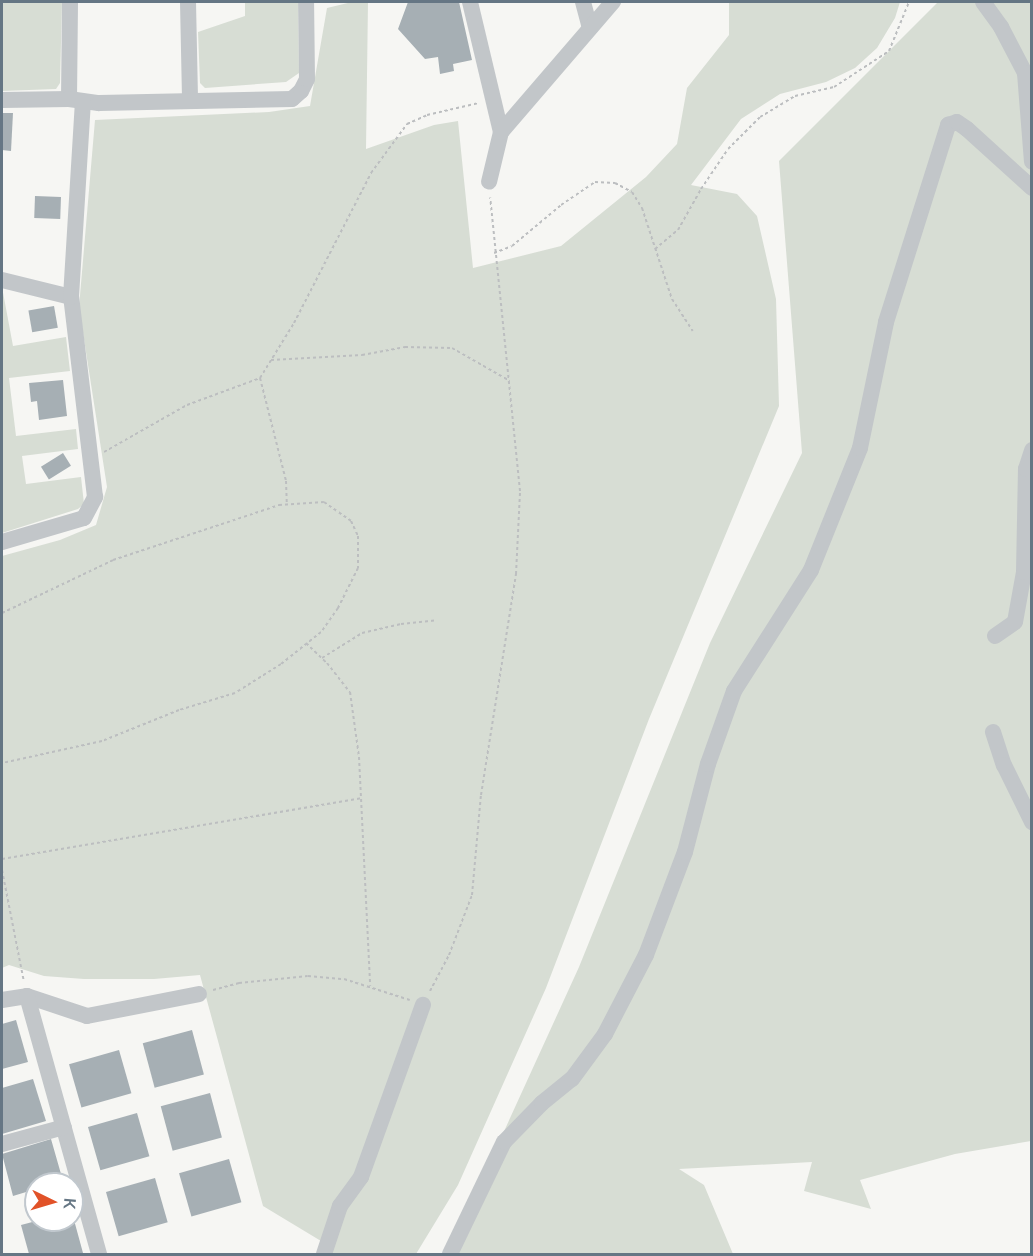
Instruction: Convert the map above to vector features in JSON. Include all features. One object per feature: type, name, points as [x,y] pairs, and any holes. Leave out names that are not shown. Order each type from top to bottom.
[{"type":"street","points":[[2,542],[84,518],[95,497],[71,297],[76,100],[70,2]]},
{"type":"street","points":[[188,2],[190,101]]},
{"type":"street","points":[[2,100],[76,100],[99,103],[292,99],[301,91],[307,79],[306,2]]},
{"type":"street","points":[[470,2],[501,132],[489,182]]},
{"type":"street","points":[[583,2],[590,28]]},
{"type":"street","points":[[501,132],[613,2]]},
{"type":"street","points":[[983,2],[1001,27],[1025,73],[1032,162]]},
{"type":"street","points":[[450,1254],[504,1142],[542,1103],[572,1079],[605,1034],[646,955],[685,852],[708,764],[734,691],[811,570],[860,448],[886,322],[948,125],[957,122],[967,129],[1032,188]]},
{"type":"street","points":[[2,280],[71,297]]},
{"type":"street","points":[[995,636],[1015,622],[1024,572],[1026,469],[1032,450]]},
{"type":"street","points":[[993,732],[1004,765],[1032,822]]},
{"type":"street","points":[[2,1000],[27,996],[87,1016],[199,994]]},
{"type":"street","points":[[27,996],[99,1254]]},
{"type":"street","points":[[324,1254],[340,1206],[361,1177],[423,1005]]},
{"type":"street","points":[[2,1144],[64,1127]]},
{"type":"path","points":[[655,249],[678,230],[701,189],[728,149],[760,117],[795,96],[834,87],[889,51],[909,2]]},
{"type":"path","points":[[91,460],[187,405],[260,378],[294,323],[371,173],[407,124],[428,115],[494,100]]},
{"type":"path","points":[[199,994],[239,983],[308,976],[344,979],[423,1005],[449,955],[472,895],[481,795],[516,574],[520,491],[494,253],[489,182]]},
{"type":"path","points":[[494,253],[512,246],[561,205],[595,182],[615,183],[632,192],[642,208],[672,299],[693,331]]},
{"type":"path","points":[[271,360],[362,355],[405,347],[452,348],[508,380]]},
{"type":"path","points":[[260,378],[286,481],[287,505]]},
{"type":"path","points":[[2,613],[113,560],[287,505],[324,502],[351,521],[358,536],[358,568],[338,608],[321,632],[281,664],[236,693],[179,710],[102,741],[2,763]]},
{"type":"path","points":[[322,658],[362,633],[401,624],[437,620]]},
{"type":"path","points":[[306,643],[322,658],[350,692],[359,757],[370,986]]},
{"type":"path","points":[[2,859],[361,798]]},
{"type":"path","points":[[2,870],[27,996]]},
{"type":"shaded area","points":[[2,2],[62,2],[60,83],[56,89],[2,91]]},
{"type":"shaded area","points":[[245,2],[298,2],[299,73],[286,82],[205,88],[200,83],[198,32],[245,16]]},
{"type":"shaded area","points":[[352,2],[368,2],[366,149],[434,125],[458,121],[473,268],[561,246],[646,177],[677,144],[687,88],[729,35],[729,2],[900,2],[895,18],[877,48],[855,68],[826,82],[780,94],[741,119],[691,185],[737,194],[757,216],[776,299],[779,406],[649,719],[546,988],[458,1185],[416,1254],[317,1254],[321,1241],[263,1206],[200,975],[154,979],[84,979],[44,976],[9,965],[2,968],[2,556],[60,540],[96,525],[107,487],[79,307],[95,120],[269,112],[310,106],[327,8]]},
{"type":"shaded area","points":[[938,2],[1031,2],[1031,1141],[955,1154],[860,1180],[871,1209],[804,1191],[812,1162],[679,1169],[704,1185],[733,1254],[448,1254],[579,967],[710,643],[802,453],[779,161]]},
{"type":"shaded area","points":[[2,287],[13,346],[66,337],[70,371],[9,378],[16,436],[76,429],[78,449],[22,456],[26,484],[81,477],[84,504],[78,509],[2,533]]},
{"type":"building","points":[[408,2],[459,2],[472,60],[453,64],[454,71],[440,74],[438,57],[425,59],[398,29]]},
{"type":"building","points":[[2,113],[13,113],[11,151],[2,150]]},
{"type":"building","points":[[35,196],[61,197],[60,219],[34,218]]},
{"type":"building","points":[[54,306],[58,328],[32,332],[28,311]]},
{"type":"building","points":[[63,380],[67,416],[39,420],[37,401],[31,402],[29,383]]},
{"type":"building","points":[[63,453],[71,466],[49,479],[41,467]]},
{"type":"building","points":[[16,1020],[28,1062],[2,1069],[2,1024]]},
{"type":"building","points":[[192,1030],[204,1074],[155,1088],[143,1043]]},
{"type":"building","points":[[119,1050],[131,1093],[81,1108],[69,1064]]},
{"type":"building","points":[[33,1079],[46,1121],[2,1134],[2,1088]]},
{"type":"building","points":[[210,1093],[222,1137],[173,1151],[161,1106]]},
{"type":"building","points":[[137,1113],[149,1156],[100,1170],[88,1127]]},
{"type":"building","points":[[51,1139],[60,1172],[24,1172],[24,1193],[13,1196],[2,1154]]},
{"type":"building","points":[[229,1159],[241,1202],[191,1217],[179,1173]]},
{"type":"building","points":[[155,1178],[168,1222],[119,1236],[106,1192]]},
{"type":"building","points":[[24,1224],[24,1232],[77,1232],[83,1253],[29,1254],[21,1225]]}]
